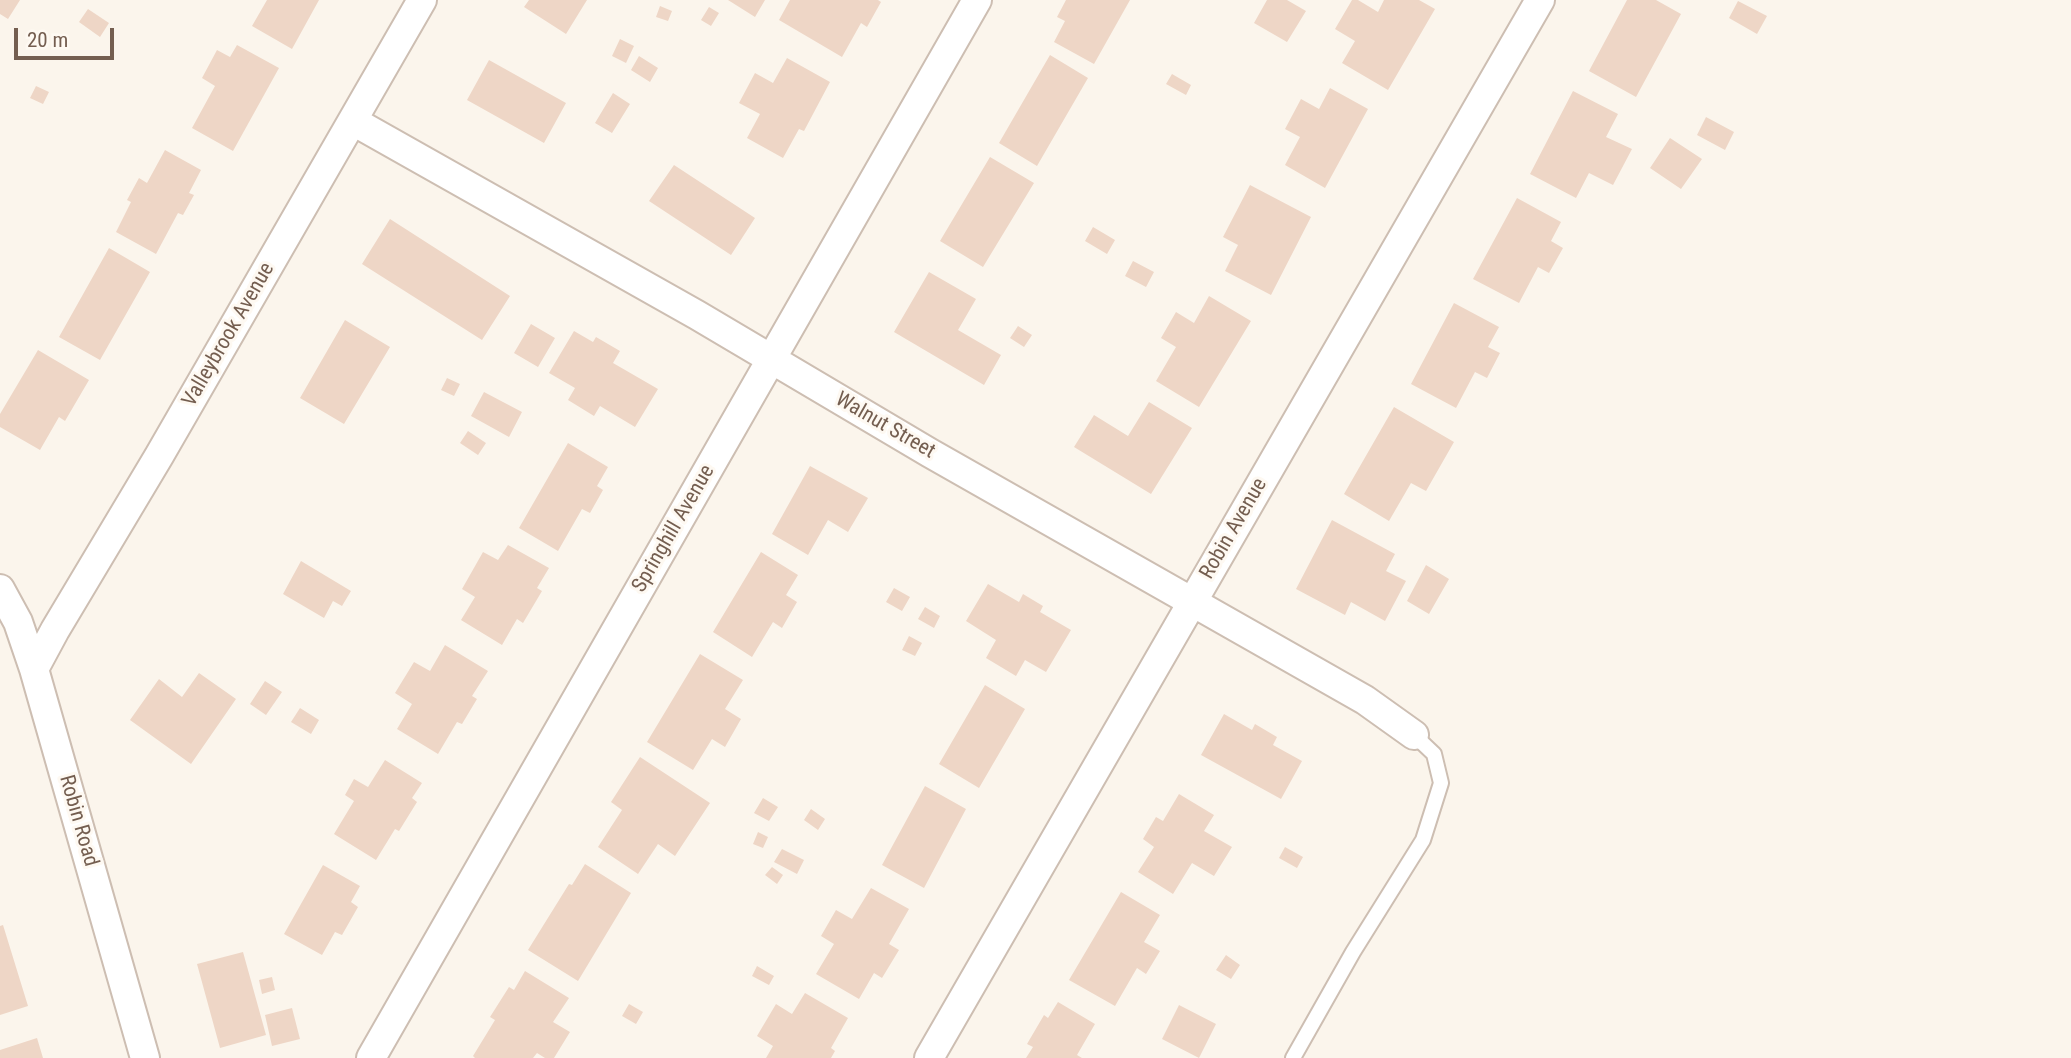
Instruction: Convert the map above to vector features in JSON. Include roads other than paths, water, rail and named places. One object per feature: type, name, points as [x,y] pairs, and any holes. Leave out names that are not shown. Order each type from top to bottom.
[{"type":"street","name":"Valleybrook Avenue","points":[[34,669],[422,0]]},
{"type":"street","name":"Springhill Avenue","points":[[371,1058],[977,0]]},
{"type":"street","name":"Robin Avenue","points":[[929,1058],[1540,0]]},
{"type":"street","name":"Walnut Street","points":[[353,121],[1365,700],[1413,735]]},
{"type":"street","name":"Robin Road","points":[[0,589],[18,622],[34,669],[145,1058]]},
{"type":"lane","points":[[1293,1058],[1353,952],[1423,840],[1441,783],[1434,754],[1413,735]]}]
